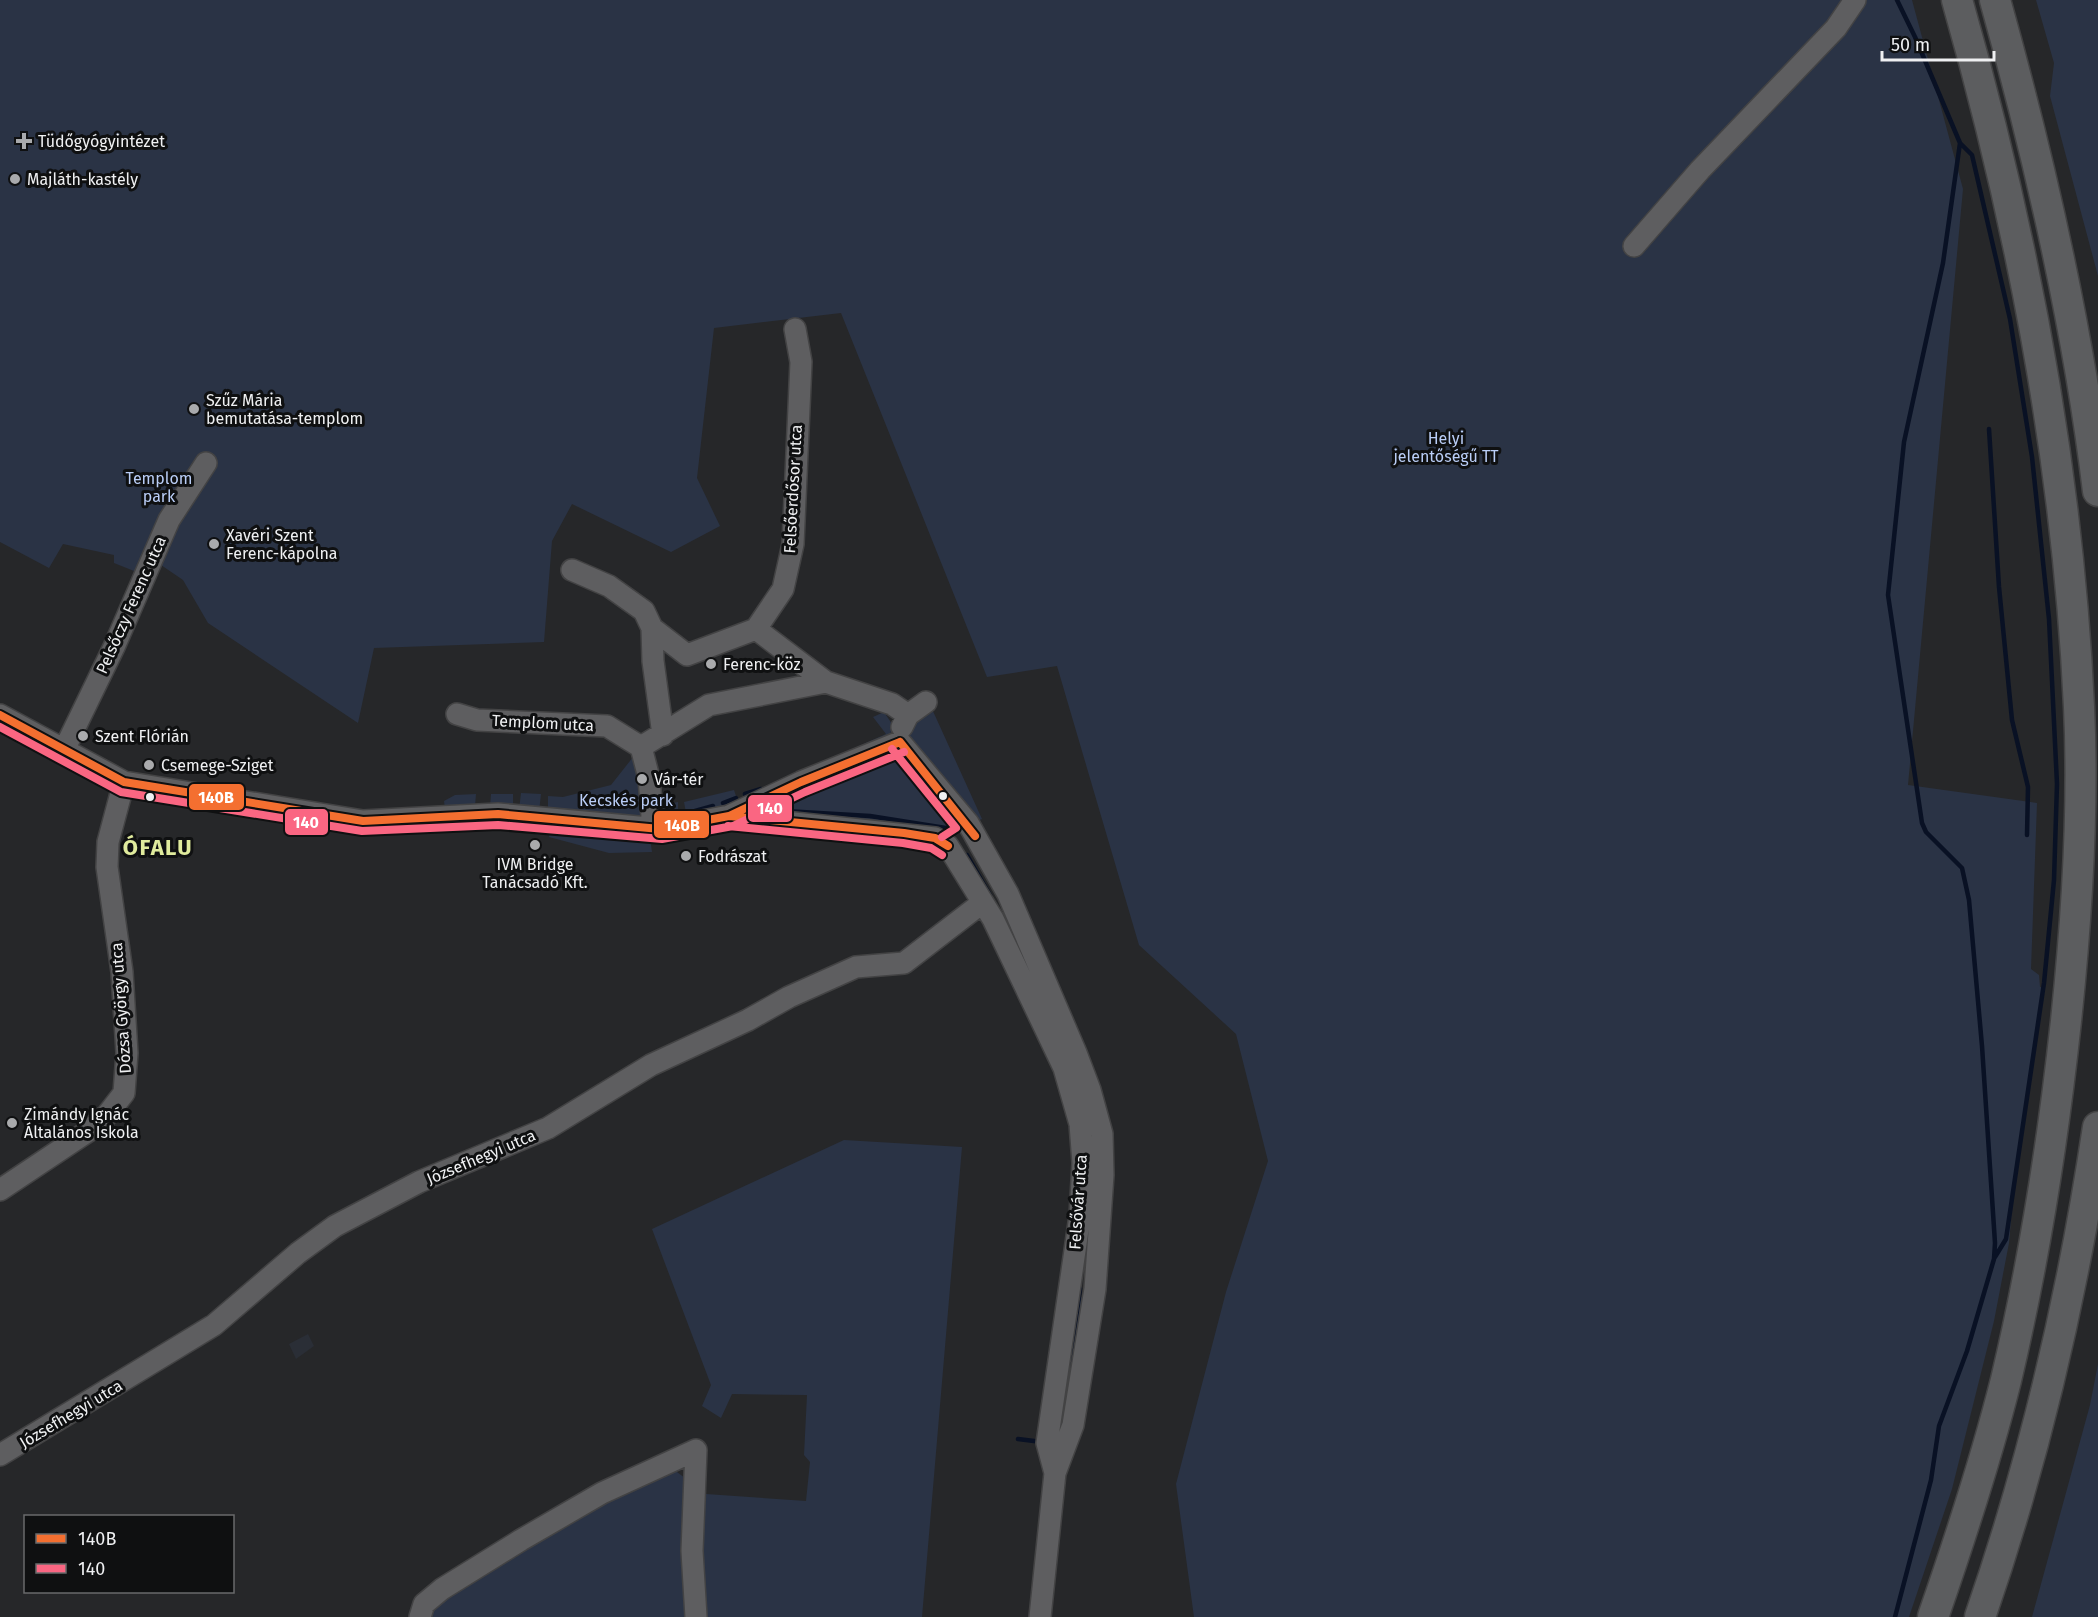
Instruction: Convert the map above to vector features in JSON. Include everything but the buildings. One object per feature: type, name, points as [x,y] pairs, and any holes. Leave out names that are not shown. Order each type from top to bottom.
[{"type":"highway","points":[[1933,1617],[1983,1462],[2021,1308],[2045,1180],[2061,1062],[2077,922],[2080,839],[2080,711],[2072,592],[2057,455],[2020,250],[1957,0]]},
{"type":"highway","points":[[1995,0],[2061,265],[2077,348],[2098,491]]},
{"type":"highway","points":[[1980,1617],[2026,1471],[2045,1399],[2063,1323],[2098,1127]]},
{"type":"street","points":[[1634,246],[1700,170],[1836,28],[1855,0]]},
{"type":"street","name":"Felsőerdősor utca","points":[[756,629],[783,589],[793,544],[801,362],[795,329]]},
{"type":"street","name":"Pelsőczy Ferenc utca","points":[[64,750],[114,646],[169,519],[206,463]]},
{"type":"street","points":[[572,570],[609,586],[644,610],[652,628],[653,661],[663,735]]},
{"type":"street","points":[[652,628],[687,655],[756,629],[826,682],[892,704],[908,715]]},
{"type":"street","points":[[653,829],[649,778],[641,747],[709,705],[826,682]]},
{"type":"street","points":[[0,715],[64,750],[121,792],[363,820],[498,814],[653,829],[729,816],[801,782],[900,742],[908,715],[926,702]]},
{"type":"street","name":"Templom utca","points":[[457,714],[477,720],[608,726],[641,747]]},
{"type":"street","name":"Felsővár utca","points":[[900,742],[963,836],[1008,894],[1049,986],[1090,1090],[1102,1134],[1103,1175],[1095,1289],[1073,1425],[1055,1473],[1040,1617]]},
{"type":"street","name":"Dózsa György utca","points":[[0,1190],[87,1132],[107,1115],[124,1093],[127,1053],[122,972],[107,867],[108,842],[121,792]]},
{"type":"street","points":[[729,816],[935,838],[963,836]]},
{"type":"street","name":"Felsővár utca","points":[[963,836],[982,903],[993,919],[1064,1068],[1080,1124],[1083,1163],[1080,1216],[1047,1443],[1055,1473]]},
{"type":"street","name":"Józsefhegyi utca","points":[[0,1455],[214,1326],[298,1253],[335,1226],[420,1182],[548,1128],[651,1065],[748,1020],[789,997],[856,967],[904,963],[982,903]]},
{"type":"street","points":[[405,1617],[422,1611],[452,1583],[602,1493],[696,1450],[692,1551],[696,1617]]},
{"type":"shaded area","points":[[308,1334],[314,1346],[296,1359],[289,1344]]},
{"type":"green space","name":"Helyi jelentőségű TT","points":[[0,0],[1912,0],[1963,189],[1908,785],[2037,803],[2031,969],[2039,975],[2040,987],[2045,988],[2013,1197],[2009,1243],[1994,1321],[1952,1489],[1909,1617],[1194,1617],[1176,1484],[1226,1292],[1268,1161],[1236,1034],[1139,945],[1057,666],[987,677],[841,313],[714,328],[697,478],[720,526],[671,552],[572,504],[552,541],[544,642],[374,648],[358,723],[208,623],[183,580],[161,565],[144,561],[139,573],[114,563],[114,555],[63,544],[49,568],[0,542]]},
{"type":"green space","points":[[2036,0],[2098,0],[2098,276],[2050,96],[2054,63]]},
{"type":"green space","points":[[932,709],[982,819],[975,822],[906,734],[909,725]]},
{"type":"green space","points":[[884,712],[892,724],[890,737],[853,757],[850,750],[886,734],[873,717]]},
{"type":"green space","name":"Kecskés park","points":[[641,747],[644,817],[548,812],[548,796],[563,797],[611,785]]},
{"type":"green space","points":[[900,754],[926,789],[951,811],[959,827],[953,833],[750,811],[877,755]]},
{"type":"green space","points":[[734,790],[738,802],[687,818],[684,802]]},
{"type":"green space","points":[[521,793],[541,794],[539,812],[519,810]]},
{"type":"green space","points":[[476,794],[475,806],[445,809],[444,801],[455,795]]},
{"type":"green space","points":[[491,794],[513,794],[513,808],[490,807]]},
{"type":"green space","points":[[678,802],[678,820],[663,822],[657,806]]},
{"type":"green space","points":[[482,820],[541,827],[540,835],[484,825]]},
{"type":"green space","points":[[551,828],[650,838],[652,852],[609,853],[549,837]]},
{"type":"green space","points":[[844,1140],[962,1147],[922,1617],[412,1617],[653,1474],[667,1470],[677,1472],[706,1494],[806,1501],[810,1462],[804,1455],[807,1395],[732,1394],[721,1418],[702,1406],[711,1385],[652,1229]]},
{"type":"green space","points":[[1078,1295],[1084,1299],[1063,1438],[1050,1441]]},
{"type":"green space","points":[[2098,1364],[2098,1617],[2032,1617],[2090,1405]]},
{"type":"waterway","points":[[1897,0],[1960,143],[1972,155],[2010,319],[2032,457],[2049,619],[2057,784],[2054,880],[2044,983],[2006,1239],[1995,1257]]},
{"type":"waterway","points":[[1895,1617],[1931,1480],[1939,1426],[1967,1351],[1994,1259],[1995,1243],[1982,1046],[1969,900],[1962,868],[1926,832],[1922,823],[1888,595],[1904,442],[1943,263],[1960,143]]},
{"type":"waterway","points":[[1989,429],[1999,587],[2012,720],[2028,787],[2027,835]]},
{"type":"waterway","points":[[745,794],[761,789]]},
{"type":"waterway","points":[[723,803],[736,798]]},
{"type":"waterway","points":[[688,813],[713,806]]},
{"type":"waterway","points":[[785,811],[870,816],[952,829]]},
{"type":"waterway","points":[[967,855],[990,895]]},
{"type":"waterway","points":[[1060,1432],[1080,1289]]},
{"type":"waterway","points":[[1018,1439],[1042,1442]]},
{"type":"transit line","name":"140B","points":[[0,715],[124,782],[363,821],[498,814],[660,829],[729,816],[801,782],[900,742]]},
{"type":"transit line","name":"140","points":[[0,727],[121,792],[362,831],[498,825],[662,839],[733,826],[805,792],[904,752]]},
{"type":"transit line","name":"140B","points":[[900,742],[975,836]]},
{"type":"transit line","name":"140","points":[[892,749],[956,828],[942,837]]},
{"type":"transit line","name":"140B","points":[[729,816],[904,833],[935,838],[948,846]]},
{"type":"transit line","name":"140","points":[[728,826],[903,843],[931,848],[942,855]]},
{"type":"place","name":"Tüdőgyógyintézet","points":[[24,141]]},
{"type":"place","name":"Majláth-kastély","points":[[15,179]]},
{"type":"place","name":"Szűz Mária bemutatása-templom","points":[[194,409]]},
{"type":"place","name":"Xavéri Szent Ferenc-kápolna","points":[[214,544]]},
{"type":"place","name":"Ferenc-köz","points":[[711,664]]},
{"type":"place","name":"Szent Flórián","points":[[83,736]]},
{"type":"place","name":"Csemege-Sziget","points":[[149,765]]},
{"type":"place","name":"Vár-tér","points":[[642,779]]},
{"type":"place","name":"IVM Bridge Tanácsadó Kft.","points":[[535,845]]},
{"type":"place","name":"Fodrászat","points":[[686,856]]},
{"type":"place","name":"Zimándy Ignác Általános Iskola","points":[[12,1123]]},
{"type":"district","name":"ÓFALU","points":[[158,847]]},
{"type":"park label","name":"Templom park","points":[[159,487]]}]
